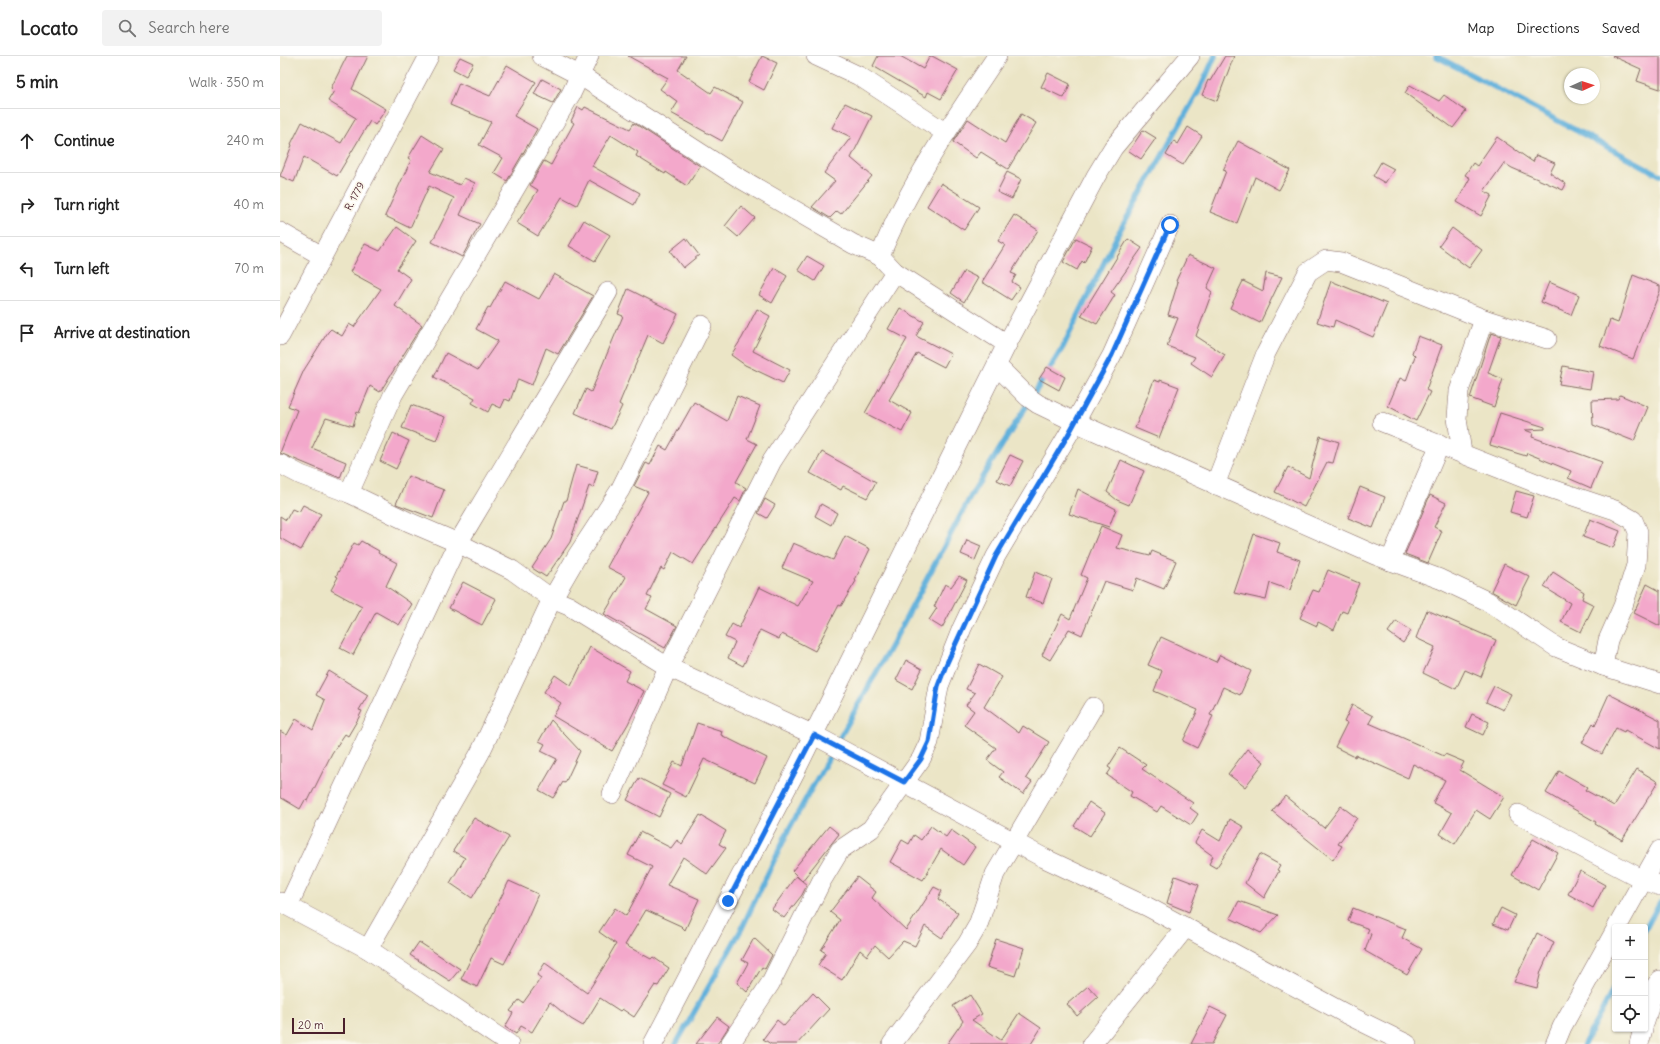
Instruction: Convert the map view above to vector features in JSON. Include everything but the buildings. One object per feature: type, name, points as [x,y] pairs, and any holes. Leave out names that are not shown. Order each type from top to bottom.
[{"type":"street","name":"R. 1779","points":[[280,336],[429,56]]},
{"type":"street","points":[[542,56],[581,76],[736,176],[853,244],[880,256],[895,272],[1008,344]]},
{"type":"street","points":[[349,493],[393,395],[581,76],[589,56]]},
{"type":"street","points":[[816,56],[859,76],[946,133]]},
{"type":"street","points":[[880,256],[894,223],[946,133],[997,56]]},
{"type":"street","points":[[652,1044],[827,742],[997,366],[1096,176],[1113,148],[1190,56]]},
{"type":"street","points":[[730,1044],[770,984],[822,880],[840,850],[871,829],[921,759],[929,742],[938,686],[946,665],[996,556],[1075,422],[1112,355],[1170,225]]},
{"type":"street","points":[[280,232],[322,256]]},
{"type":"street","points":[[1215,485],[1266,353],[1308,272],[1326,260],[1341,262],[1484,319],[1547,338]]},
{"type":"street","points":[[612,794],[668,667],[772,461],[895,272]]},
{"type":"street","points":[[509,1044],[368,949],[284,904],[458,542],[608,292]]},
{"type":"street","points":[[1462,453],[1457,418],[1459,391],[1484,319]]},
{"type":"street","points":[[368,949],[480,753],[552,599],[577,556],[620,490],[702,325]]},
{"type":"street","points":[[997,366],[1033,400],[1075,422],[1390,561],[1440,579],[1487,601],[1556,647],[1603,666],[1660,684]]},
{"type":"street","points":[[1382,422],[1546,487],[1609,508],[1633,520],[1638,532],[1636,565],[1623,606],[1608,640],[1603,666]]},
{"type":"street","points":[[1390,561],[1440,444]]},
{"type":"street","points":[[280,464],[301,475],[349,493],[409,522],[458,542],[512,570],[552,599],[569,606],[668,667],[827,742],[1044,858],[1186,927],[1340,1011],[1407,1044]]},
{"type":"street","points":[[892,1044],[967,944],[978,925],[995,874],[1093,707]]},
{"type":"street","points":[[1518,814],[1652,883]]},
{"type":"street","points":[[1619,924],[1652,883],[1660,850]]},
{"type":"street","points":[[1092,1044],[1186,927]]},
{"type":"street","points":[[1555,1044],[1562,1027],[1612,936]]},
{"type":"street","points":[[1648,1011],[1654,988],[1660,980]]},
{"type":"street","points":[[1639,1044],[1642,1032]]},
{"type":"waterway","points":[[676,1044],[741,930],[789,829],[896,637],[973,492],[1063,347],[1119,232],[1201,87],[1215,56]]},
{"type":"waterway","points":[[1436,56],[1660,175]]},
{"type":"waterway","points":[[1648,924],[1660,902]]},
{"type":"waterway","points":[[1584,1044],[1612,992]]},
{"type":"route","points":[[728,901],[814,735],[904,782],[921,759],[929,742],[938,686],[962,628],[996,556],[1068,435],[1112,355],[1170,225]]}]
